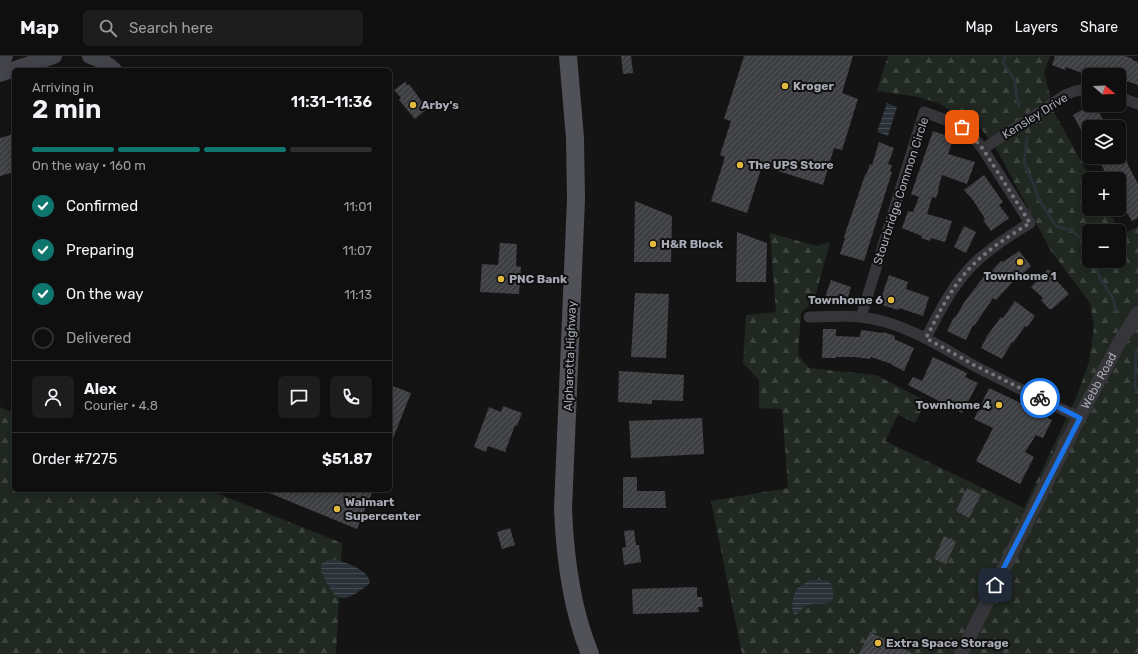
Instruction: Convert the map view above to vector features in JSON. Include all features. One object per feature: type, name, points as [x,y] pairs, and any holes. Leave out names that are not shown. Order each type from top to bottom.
[{"type":"main road","points":[[0,58],[5,56]]},
{"type":"main road","points":[[18,68],[54,56]]},
{"type":"main road","points":[[90,56],[100,59],[112,68]]},
{"type":"main road","name":"Alpharetta Highway","points":[[568,56],[575,138],[576,199],[564,536],[573,598],[590,654]]},
{"type":"main road","points":[[0,74],[12,70]]},
{"type":"street","name":"Kensley Drive","points":[[983,149],[1065,95],[1082,90]]},
{"type":"street","points":[[1126,100],[1138,104]]},
{"type":"street","name":"Stourbridge Common Circle","points":[[860,317],[924,112],[938,116],[962,127],[973,137],[983,149],[1030,223],[1005,239],[978,260],[963,276],[941,308],[926,338]]},
{"type":"street","points":[[810,317],[860,317],[905,329],[926,338],[974,365],[1080,418]]},
{"type":"street","name":"Webb Road","points":[[961,654],[1080,418],[1114,353],[1136,317]]},
{"type":"green space","points":[[888,56],[1050,56],[1044,73],[1055,114],[1087,172],[1082,172],[1082,216],[1112,216],[1116,224],[1082,224],[1082,268],[1126,268],[1126,233],[1138,227],[1138,654],[742,654],[711,501],[788,488],[782,409],[759,408],[759,380],[743,363],[746,315],[776,312],[770,233],[817,246],[830,242],[814,301],[801,313],[798,355],[809,368],[876,375],[926,401],[915,423],[898,415],[885,441],[1024,508],[1076,398],[1089,362],[1094,327],[1090,303],[1051,251],[998,152],[982,130],[940,104],[919,97],[877,91]]},
{"type":"green space","points":[[0,407],[12,412],[12,492],[214,492],[342,543],[336,654],[0,654]]},
{"type":"shaded area","points":[[887,103],[897,107],[888,136],[877,132]]},
{"type":"shaded area","points":[[333,559],[349,564],[364,572],[370,581],[369,584],[347,598],[337,596],[332,592],[323,575],[321,567],[321,564],[327,560]]},
{"type":"shaded area","points":[[810,580],[830,582],[833,591],[832,600],[825,604],[808,605],[796,615],[793,613],[792,607],[796,590]]},
{"type":"building","points":[[621,56],[631,56],[633,73],[623,74]]},
{"type":"building","points":[[744,56],[853,56],[842,93],[858,99],[842,150],[834,148],[823,185],[762,166],[747,213],[711,201],[725,157],[720,155],[731,121],[724,119]]},
{"type":"building","points":[[1055,56],[1125,56],[1138,62],[1138,85],[1126,81],[1126,68],[1082,68],[1082,73],[1066,67],[1065,70],[1052,65]]},
{"type":"building","name":"Arby's","points":[[405,82],[408,86],[409,84],[427,109],[415,119],[399,100],[401,98],[394,90]]},
{"type":"building","points":[[1082,110],[1082,112],[1099,112],[1103,120],[1082,120],[1082,132],[1073,115]]},
{"type":"building","points":[[933,131],[954,138],[948,154],[975,162],[967,184],[942,175],[936,198],[932,197],[927,214],[952,221],[945,242],[931,238],[930,241],[902,228],[908,211],[913,212],[919,197],[911,194]]},
{"type":"building","points":[[12,135],[12,173],[0,176],[0,138]]},
{"type":"building","points":[[879,142],[894,148],[888,164],[892,165],[890,171],[892,172],[864,261],[840,254],[845,238],[844,237],[865,175],[870,164],[872,165]]},
{"type":"building","points":[[1126,159],[1138,184],[1138,218],[1132,221],[1126,211],[1126,172],[1105,172],[1101,164],[1126,164]]},
{"type":"building","points":[[984,175],[1003,202],[999,205],[1009,218],[991,231],[983,220],[985,219],[973,200],[964,190]]},
{"type":"building","points":[[635,201],[672,216],[671,262],[634,262]]},
{"type":"building","points":[[964,226],[976,232],[966,253],[954,247]]},
{"type":"building","points":[[737,232],[767,243],[766,282],[736,282]]},
{"type":"building","name":"PNC Bank","points":[[500,243],[517,244],[516,266],[521,267],[519,294],[480,292],[482,264],[498,265]]},
{"type":"building","points":[[1019,251],[1031,266],[1021,276],[1020,274],[996,300],[993,298],[974,326],[973,325],[966,340],[947,331],[954,317],[955,318],[965,301],[986,274],[988,275],[1001,261],[1003,262]]},
{"type":"building","points":[[1048,269],[1058,278],[1056,280],[1069,294],[1052,309],[1049,309],[1041,300],[1043,298],[1031,287]]},
{"type":"building","points":[[889,275],[908,282],[906,289],[929,297],[923,316],[899,308],[898,310],[879,304]]},
{"type":"building","points":[[831,280],[851,287],[846,304],[825,297]]},
{"type":"building","points":[[635,293],[669,294],[666,358],[631,357]]},
{"type":"building","points":[[1015,301],[1035,316],[1027,327],[1025,326],[1013,343],[1012,342],[1002,359],[981,348],[987,336],[1001,317],[1003,318]]},
{"type":"building","points":[[823,329],[836,329],[836,336],[860,337],[861,330],[883,332],[895,336],[894,339],[914,348],[904,371],[892,364],[871,357],[870,359],[854,357],[822,358]]},
{"type":"building","points":[[933,357],[967,373],[965,377],[978,383],[962,413],[908,385],[913,377],[922,381]]},
{"type":"building","points":[[619,371],[684,375],[683,401],[652,400],[652,404],[618,402]]},
{"type":"building","points":[[392,386],[411,393],[392,441]]},
{"type":"building","points":[[989,388],[1052,420],[1043,438],[1036,435],[1025,452],[1034,457],[1020,484],[976,461],[993,428],[974,419]]},
{"type":"building","points":[[503,406],[522,413],[517,426],[515,425],[505,452],[488,446],[486,452],[474,447],[489,407],[501,412]]},
{"type":"building","points":[[702,418],[704,454],[631,458],[629,421]]},
{"type":"building","points":[[623,477],[637,477],[637,491],[665,491],[666,508],[623,508]]},
{"type":"building","points":[[967,488],[981,495],[969,518],[956,511]]},
{"type":"building","name":"Walmart Supercenter","points":[[267,492],[372,492],[357,529]]},
{"type":"building","points":[[510,528],[515,545],[502,549],[497,532]]},
{"type":"building","points":[[634,530],[636,545],[639,545],[641,562],[624,565],[622,548],[626,547],[624,531]]},
{"type":"building","points":[[944,536],[956,542],[946,564],[934,559]]},
{"type":"building","points":[[697,587],[697,597],[702,597],[703,607],[698,607],[699,612],[633,614],[632,589]]},
{"type":"building","name":"Extra Space Storage","points":[[870,632],[914,654],[859,654]]},
{"type":"waterway","points":[[1005,56],[1003,62],[1015,81],[1019,106]]},
{"type":"waterway","points":[[1027,138],[1024,162],[1034,184],[1038,198],[1056,226],[1073,231],[1082,240]]},
{"type":"waterway","points":[[1096,268],[1101,280],[1113,298],[1116,311]]},
{"type":"waterway","points":[[1136,351],[1135,386],[1138,391]]},
{"type":"way so far","points":[[962,127],[983,149],[1030,223],[1002,241],[978,260],[963,276],[938,313],[926,338],[974,365],[1040,398]]},
{"type":"place","name":"Kroger","points":[[785,86]]},
{"type":"place","name":"Arby's","points":[[413,105]]},
{"type":"place","name":"The UPS Store","points":[[740,165]]},
{"type":"place","name":"H&R Block","points":[[653,244]]},
{"type":"place","name":"Townhome 1","points":[[1020,262]]},
{"type":"place","name":"PNC Bank","points":[[501,279]]},
{"type":"place","name":"Townhome 6","points":[[891,300]]},
{"type":"place","name":"Townhome 4","points":[[999,405]]},
{"type":"place","name":"Walmart Supercenter","points":[[337,509]]},
{"type":"place","name":"Extra Space Storage","points":[[878,643]]},
{"type":"route","points":[[995,585],[1080,418],[1040,398]]}]
